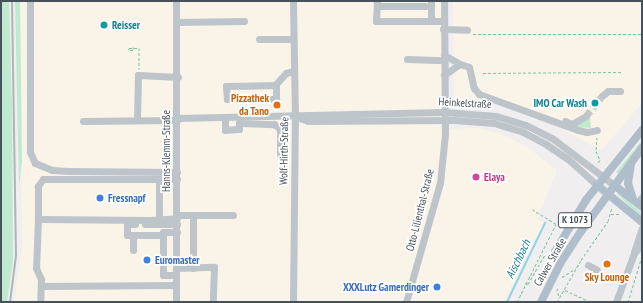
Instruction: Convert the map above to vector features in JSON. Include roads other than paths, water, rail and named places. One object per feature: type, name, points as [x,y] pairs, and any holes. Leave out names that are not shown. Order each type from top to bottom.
[{"type":"main road","name":"K 1073","points":[[597,185],[642,130]]},
{"type":"main road","name":"K 1073","points":[[607,195],[642,148]]},
{"type":"main road","points":[[632,161],[628,180],[639,198],[642,207]]},
{"type":"main road","points":[[597,185],[607,195],[642,222]]},
{"type":"main road","name":"Calwer Straße","points":[[553,255],[597,185]]},
{"type":"main road","points":[[614,185],[639,198]]},
{"type":"main road","name":"Calwer Straße","points":[[541,302],[561,262],[607,195]]},
{"type":"street","points":[[30,1],[30,152],[35,163],[42,167],[82,171],[177,176]]},
{"type":"street","name":"Hanns-Klemm-Straße","points":[[176,1],[178,77],[176,302]]},
{"type":"street","name":"Wolf-Hirth-Straße","points":[[293,1],[295,117],[293,302]]},
{"type":"street","points":[[431,1],[431,21]]},
{"type":"street","name":"Otto-Lilienthal-Straße","points":[[406,302],[440,183],[444,120],[444,1]]},
{"type":"street","points":[[418,21],[421,6],[393,6],[377,3],[376,21],[393,21],[401,21],[418,21],[443,21]]},
{"type":"street","points":[[393,6],[393,21]]},
{"type":"street","points":[[401,6],[401,21]]},
{"type":"street","points":[[176,22],[244,21]]},
{"type":"street","points":[[443,29],[468,32]]},
{"type":"street","points":[[258,39],[293,39]]},
{"type":"street","points":[[407,59],[444,57],[469,68],[474,88],[479,94],[560,121],[587,132],[597,132]]},
{"type":"street","points":[[444,75],[460,64]]},
{"type":"street","points":[[276,85],[226,86],[227,99],[276,99],[276,85],[286,73],[294,71]]},
{"type":"street","points":[[137,120],[139,75],[178,77]]},
{"type":"street","points":[[604,95],[608,91],[620,91]]},
{"type":"street","name":"Heinkelstraße","points":[[83,121],[162,120],[225,117],[295,117],[308,113],[444,112],[496,116],[526,125],[552,138],[614,185]]},
{"type":"street","points":[[560,121],[572,124],[586,116]]},
{"type":"street","points":[[225,117],[225,130],[239,129],[239,123],[274,124],[280,129],[280,154]]},
{"type":"street","name":"Heinkelstraße","points":[[295,117],[308,121],[444,120],[494,123],[523,132],[568,159],[597,185]]},
{"type":"street","points":[[40,302],[41,286],[36,268],[38,186],[43,179],[159,179],[177,176]]},
{"type":"street","points":[[159,179],[157,221],[160,235],[163,275],[193,268],[214,267],[213,302]]},
{"type":"street","points":[[193,215],[193,268]]},
{"type":"street","points":[[177,232],[163,232],[160,235],[127,235],[127,224],[177,219],[193,215],[233,215]]},
{"type":"street","points":[[38,219],[157,221]]},
{"type":"street","points":[[616,302],[642,228]]},
{"type":"street","points":[[133,235],[133,250]]},
{"type":"street","points":[[634,252],[642,244]]},
{"type":"street","points":[[588,265],[597,270]]},
{"type":"street","points":[[41,286],[176,285]]},
{"type":"street","points":[[612,286],[620,289]]},
{"type":"waterway","name":"Aischbach","points":[[507,302],[545,223]]},
{"type":"tunnel","points":[[586,116],[603,95]]},
{"type":"railway","points":[[10,302],[16,256],[12,1]]},
{"type":"place","name":"Reisser","points":[[104,25]]},
{"type":"place","name":"IMO Car Wash","points":[[595,103]]},
{"type":"place","name":"Pizzathek da Tano","points":[[277,105]]},
{"type":"place","name":"Elaya","points":[[476,177]]},
{"type":"place","name":"Fressnapf","points":[[100,198]]},
{"type":"place","name":"Euromaster","points":[[147,260]]},
{"type":"place","name":"Sky Lounge","points":[[607,264]]},
{"type":"place","name":"XXXLutz Gamerdinger","points":[[437,287]]}]
